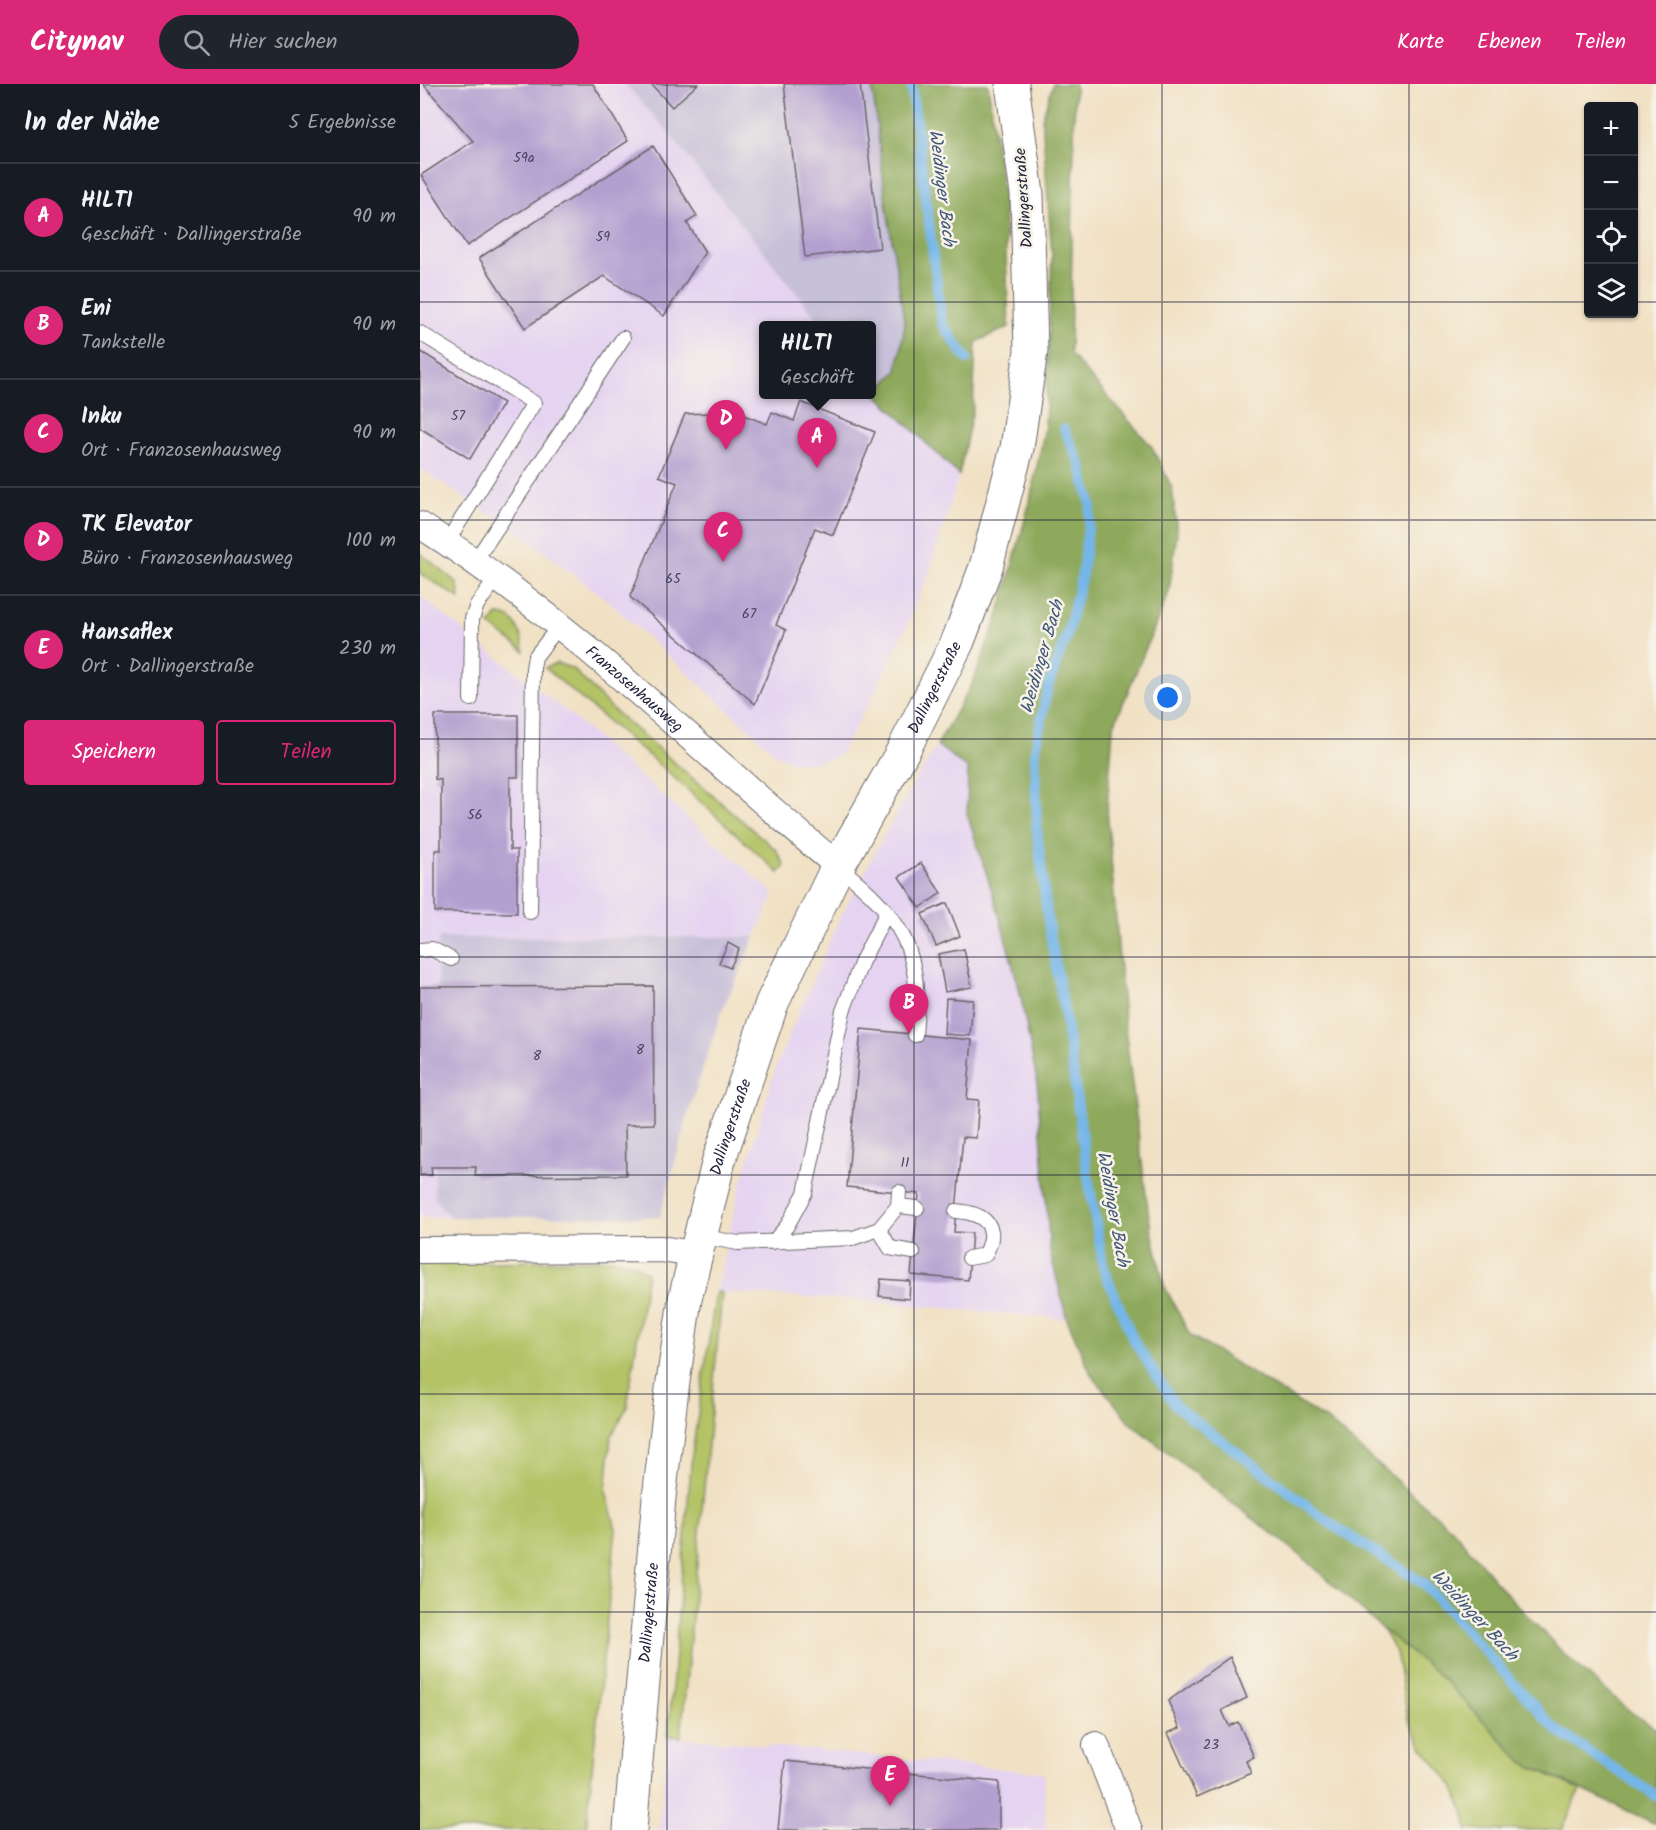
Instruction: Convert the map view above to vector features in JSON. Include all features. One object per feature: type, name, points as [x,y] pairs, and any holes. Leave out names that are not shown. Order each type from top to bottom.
[{"type":"street","name":"Dallingerstraße","points":[[630,1830],[659,1498],[682,1322],[697,1245],[725,1140],[772,1003],[838,866],[904,749],[958,641],[986,567],[1017,448],[1031,351],[1027,194],[1012,84]]},
{"type":"street","name":"Franzosenhausweg","points":[[420,525],[475,561],[559,626],[838,866]]},
{"type":"street","points":[[420,1250],[661,1249],[697,1245]]},
{"type":"street","points":[[1096,1745],[1129,1830]]},
{"type":"lane","points":[[420,333],[534,403],[447,542]]},
{"type":"lane","points":[[475,561],[623,338]]},
{"type":"lane","points":[[471,699],[472,619],[477,605],[497,578]]},
{"type":"lane","points":[[530,912],[533,668],[535,657],[559,626]]},
{"type":"lane","points":[[838,866],[873,894],[896,922],[915,966],[915,1035]]},
{"type":"lane","points":[[773,1242],[787,1226],[805,1192],[843,1011],[862,962],[887,912]]},
{"type":"lane","points":[[420,950],[432,950],[452,959]]},
{"type":"lane","points":[[697,1245],[853,1238],[879,1229],[898,1199],[917,1208]]},
{"type":"lane","points":[[956,1211],[973,1212],[986,1220],[991,1232],[990,1245],[985,1255],[969,1258]]},
{"type":"lane","points":[[879,1229],[890,1248],[913,1252]]},
{"type":"shaded area","points":[[420,84],[625,84],[663,126],[819,321],[759,321],[759,399],[876,399],[876,393],[959,475],[930,570],[907,625],[869,703],[839,755],[810,763],[792,761],[776,754],[607,600],[526,538],[420,469]]},
{"type":"shaded area","points":[[625,84],[872,84],[886,202],[905,325],[897,371],[876,392],[876,321],[819,321],[663,126]]},
{"type":"shaded area","points":[[420,596],[573,717],[774,894],[755,937],[438,938],[434,1199],[450,1217],[420,1217]]},
{"type":"shaded area","points":[[937,745],[968,769],[967,814],[994,897],[1019,988],[1037,1081],[1050,1252],[1067,1319],[854,1300],[716,1292],[738,1194],[777,1064],[838,922],[892,821]]},
{"type":"shaded area","points":[[755,937],[720,1015],[688,1114],[660,1217],[450,1217],[434,1199],[438,938]]},
{"type":"shaded area","points":[[668,1736],[1044,1773],[1046,1830],[659,1830]]},
{"type":"green space","points":[[872,84],[988,84],[1004,205],[1009,327],[976,342],[973,409],[959,475],[876,394],[897,371],[905,325],[886,202]]},
{"type":"green space","points":[[1053,84],[1075,84],[1070,354],[1152,447],[1172,488],[1177,532],[1169,592],[1113,728],[1107,809],[1124,1020],[1149,1218],[1164,1285],[1190,1335],[1327,1420],[1452,1529],[1504,1591],[1565,1655],[1631,1712],[1656,1729],[1656,1824],[1524,1763],[1439,1675],[1381,1628],[1305,1559],[1131,1424],[1091,1374],[1067,1319],[1050,1252],[1037,1081],[1019,988],[994,897],[967,814],[968,769],[937,745],[973,682],[998,617],[1029,505],[1045,428],[1052,256],[1042,119]]},
{"type":"green space","points":[[420,553],[457,583],[460,599],[420,573]]},
{"type":"green space","points":[[497,615],[514,622],[520,632],[524,651],[490,625]]},
{"type":"green space","points":[[557,663],[573,669],[612,709],[776,850],[785,866],[779,873],[669,773],[545,668]]},
{"type":"green space","points":[[616,1259],[634,1264],[647,1273],[627,1407],[611,1437],[606,1491],[616,1529],[586,1830],[420,1830],[420,1264]]},
{"type":"green space","points":[[716,1292],[722,1293],[681,1737],[668,1736],[692,1454]]},
{"type":"green space","points":[[1381,1628],[1439,1675],[1524,1763],[1580,1790],[1562,1830],[1467,1830],[1466,1818],[1453,1786],[1422,1747],[1408,1718],[1396,1652]]},
{"type":"building","points":[[423,84],[593,84],[628,141],[467,246],[421,175],[473,141]]},
{"type":"building","points":[[651,84],[698,84],[672,107]]},
{"type":"building","points":[[784,84],[860,84],[880,248],[805,257]]},
{"type":"building","points":[[653,146],[697,216],[687,223],[705,252],[664,316],[604,276],[525,328],[479,258]]},
{"type":"building","points":[[420,351],[503,403],[470,459],[420,428]]},
{"type":"building","points":[[801,402],[875,432],[833,535],[815,528],[776,625],[786,630],[755,704],[630,597],[677,483],[659,476],[685,414],[736,412],[767,424],[772,412],[794,421]]},
{"type":"building","points":[[435,715],[518,715],[518,777],[510,777],[510,850],[517,850],[517,913],[435,912],[435,850],[441,850],[441,780],[435,779]]},
{"type":"building","points":[[921,863],[941,893],[920,908],[899,877]]},
{"type":"building","points":[[947,903],[960,936],[936,946],[922,914]]},
{"type":"building","points":[[728,943],[739,949],[730,968],[719,963]]},
{"type":"building","points":[[964,949],[972,987],[945,992],[938,954]]},
{"type":"building","points":[[653,986],[654,1124],[625,1125],[626,1175],[475,1176],[476,1167],[431,1167],[432,1175],[420,1175],[420,987]]},
{"type":"building","points":[[946,998],[973,1000],[970,1036],[944,1034]]},
{"type":"building","points":[[861,1029],[972,1040],[967,1099],[979,1100],[976,1138],[963,1137],[954,1232],[972,1233],[968,1280],[911,1275],[919,1194],[847,1187]]},
{"type":"building","points":[[881,1279],[910,1281],[909,1299],[879,1296]]},
{"type":"building","points":[[1230,1657],[1247,1698],[1222,1710],[1229,1726],[1238,1722],[1254,1757],[1246,1761],[1251,1773],[1197,1797],[1168,1733],[1180,1728],[1168,1701]]},
{"type":"building","points":[[785,1761],[999,1782],[999,1830],[778,1830]]},
{"type":"waterway","name":"Weidinger Bach","points":[[911,84],[942,324],[967,359]]},
{"type":"waterway","name":"Weidinger Bach","points":[[1064,429],[1081,466],[1091,505],[1082,574],[1068,632],[1048,687],[1035,751],[1037,831],[1048,922],[1065,1015],[1087,1171],[1104,1270],[1134,1341],[1176,1406],[1334,1526],[1423,1583],[1556,1730],[1656,1796]]},
{"type":"place","name":"TK Elevator","points":[[726,450]]},
{"type":"place","name":"HILTI","points":[[817,468]]},
{"type":"place","name":"Inku","points":[[723,562]]},
{"type":"place","name":"Eni","points":[[909,1034]]},
{"type":"place","name":"Hansaflex","points":[[890,1806]]}]
